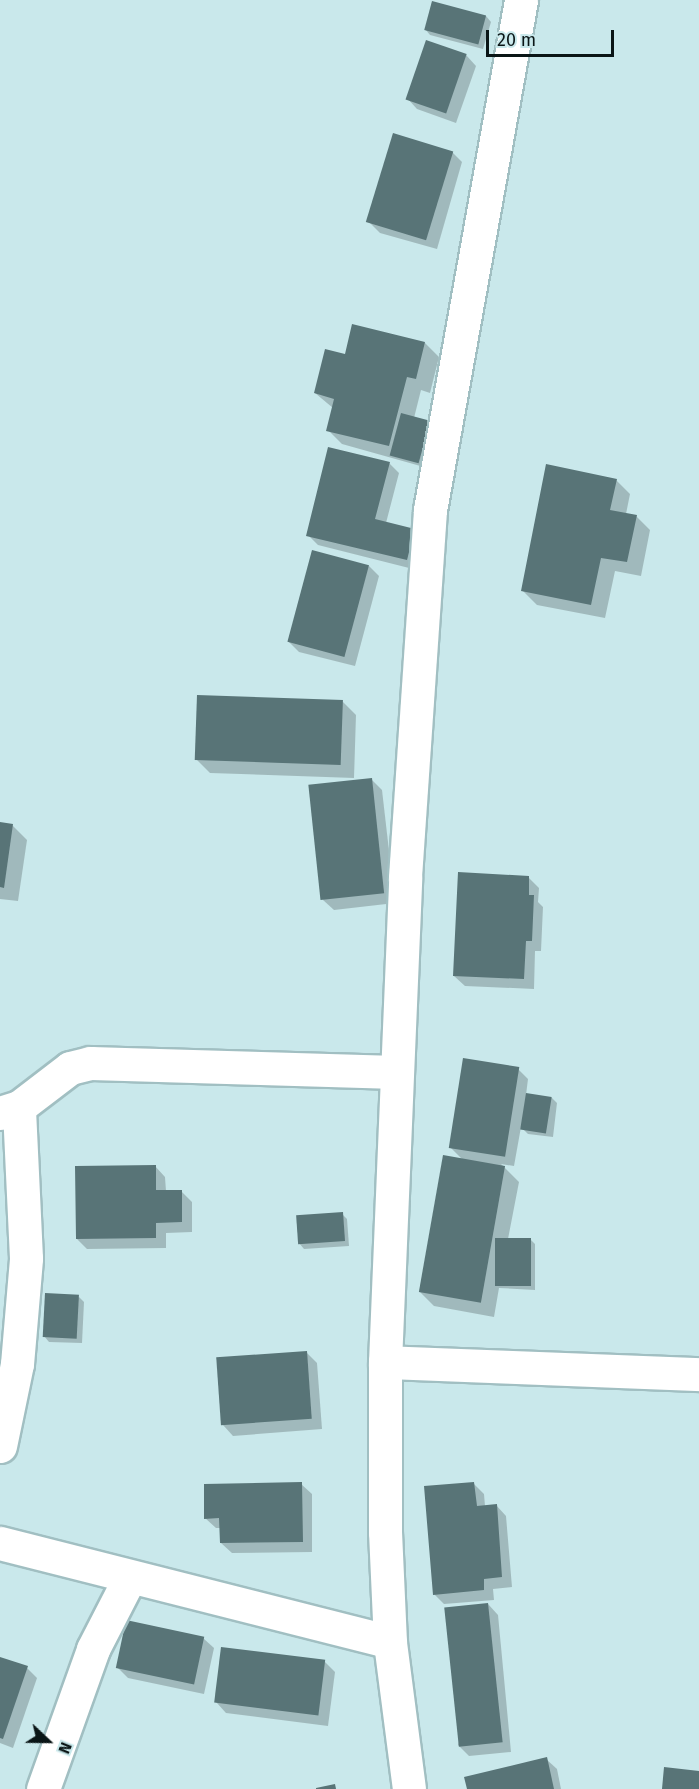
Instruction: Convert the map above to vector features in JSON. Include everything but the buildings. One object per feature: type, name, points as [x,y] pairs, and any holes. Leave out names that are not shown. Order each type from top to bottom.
[{"type":"street","points":[[409,1789],[390,1642],[385,1362],[405,877],[430,510],[521,0]]},
{"type":"street","points":[[0,1446],[17,1364],[26,1258],[10,1110],[70,1068],[90,1063],[397,1072]]},
{"type":"street","points":[[385,1362],[699,1374]]},
{"type":"street","points":[[0,1543],[390,1642]]},
{"type":"street","points":[[43,1789],[93,1649],[130,1577]]}]
